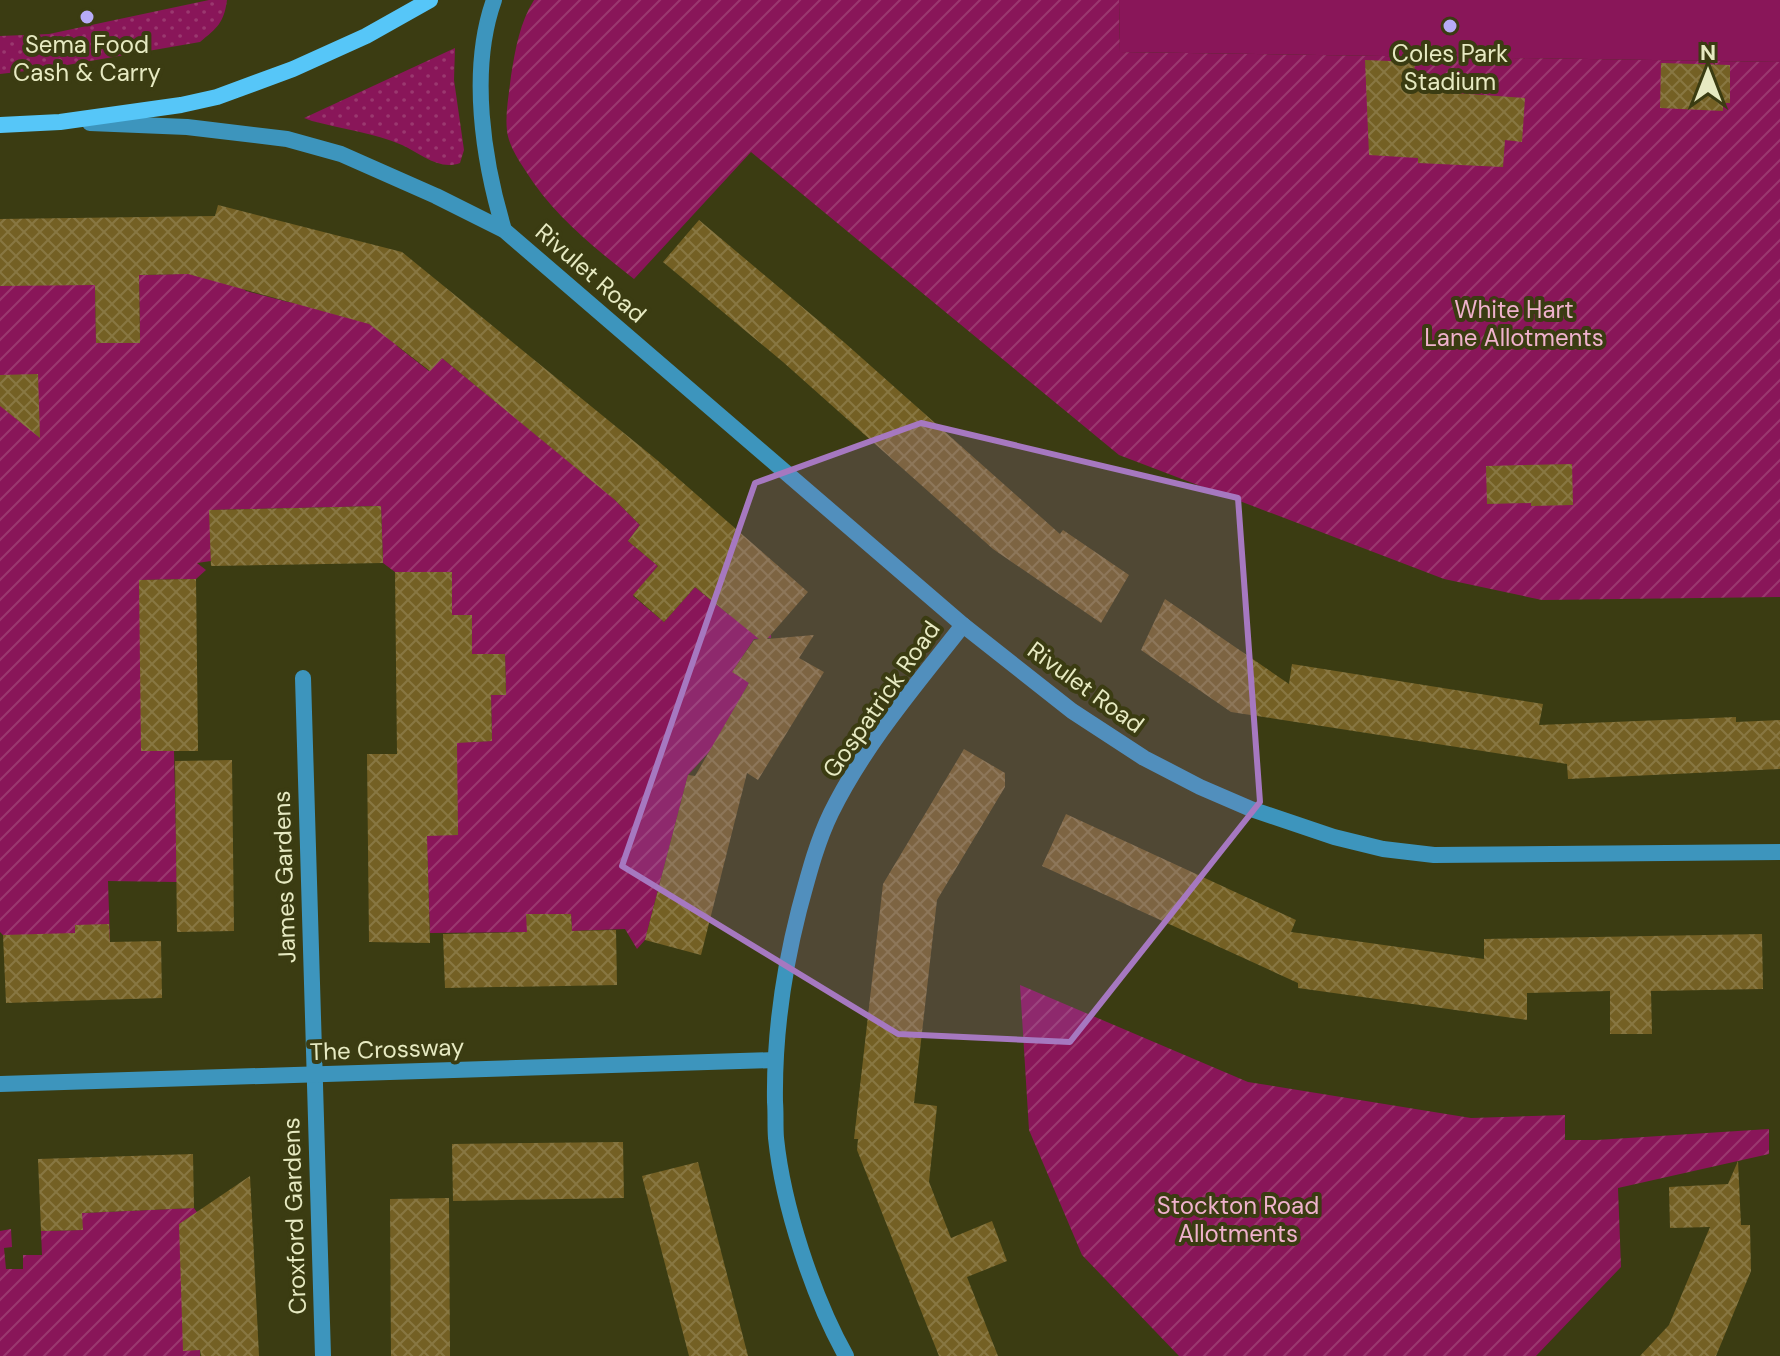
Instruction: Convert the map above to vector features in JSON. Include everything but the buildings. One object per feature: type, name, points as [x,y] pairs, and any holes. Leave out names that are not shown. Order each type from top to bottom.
[{"type":"street","points":[[0,125],[60,122],[217,97],[293,69],[366,36],[430,0]]},
{"type":"street","name":"Rivulet Road","points":[[494,0],[484,46],[481,95],[487,161],[504,230]]},
{"type":"street","name":"Rivulet Road","points":[[60,122],[187,127],[287,139],[341,154],[504,230],[963,625],[1072,711],[1144,758],[1251,809],[1334,837],[1383,849],[1434,855],[1780,852]]},
{"type":"street","name":"Gospatrick Road","points":[[846,1356],[810,1275],[788,1202],[776,1138],[775,1060],[783,987],[812,862],[831,814],[900,704],[963,625]]},
{"type":"street","name":"James Gardens","points":[[303,678],[314,1075]]},
{"type":"street","name":"The Crossway","points":[[0,1084],[775,1060]]},
{"type":"street","name":"Croxford Gardens","points":[[314,1075],[323,1356]]},
{"type":"highlighted area","points":[[921,423],[1238,498],[1260,802],[1070,1042],[898,1034],[622,866],[755,483]]},
{"type":"green space","points":[[209,0],[227,0],[219,24],[200,42],[0,74],[0,36],[49,34]]},
{"type":"green space","name":"White Hart Lane Allotments","points":[[534,0],[1119,0],[1120,52],[1780,62],[1780,597],[1542,600],[1444,579],[1119,455],[751,152],[634,279],[589,242],[548,202],[510,142],[506,118],[516,46]]},
{"type":"green space","name":"Coles Park Stadium","points":[[1119,0],[1780,0],[1780,62],[1120,52]]},
{"type":"green space","points":[[455,48],[454,80],[464,150],[460,163],[437,163],[391,141],[304,118]]},
{"type":"green space","points":[[178,248],[206,251],[246,291],[288,302],[396,308],[397,346],[429,371],[442,358],[610,495],[640,525],[628,541],[658,566],[633,596],[664,622],[695,587],[728,614],[771,635],[771,638],[754,639],[733,671],[749,683],[710,751],[688,775],[645,940],[637,949],[625,929],[572,931],[571,914],[527,914],[527,932],[430,933],[423,743],[492,741],[491,695],[506,695],[505,654],[472,654],[472,615],[452,615],[452,572],[395,572],[383,563],[381,506],[210,510],[211,561],[197,563],[206,570],[196,579],[140,580],[174,751],[177,882],[108,881],[110,942],[3,935],[0,932],[0,265],[95,273],[96,343],[140,343],[139,275],[178,274]]},
{"type":"green space","name":"Stockton Road Allotments","points":[[1020,985],[1248,1082],[1471,1118],[1565,1115],[1565,1140],[1769,1129],[1769,1154],[1618,1188],[1621,1267],[1536,1356],[1179,1356],[1082,1255],[1029,1130]]},
{"type":"green space","points":[[194,1208],[199,1215],[200,1356],[0,1356],[0,1231],[11,1229],[12,1247],[4,1248],[6,1269],[23,1269],[23,1255],[42,1255],[41,1231],[82,1230],[82,1213]]},
{"type":"place","name":"Sema Food Cash & Carry","points":[[87,17]]},
{"type":"place","name":"Coles Park Stadium","points":[[1450,26]]}]
